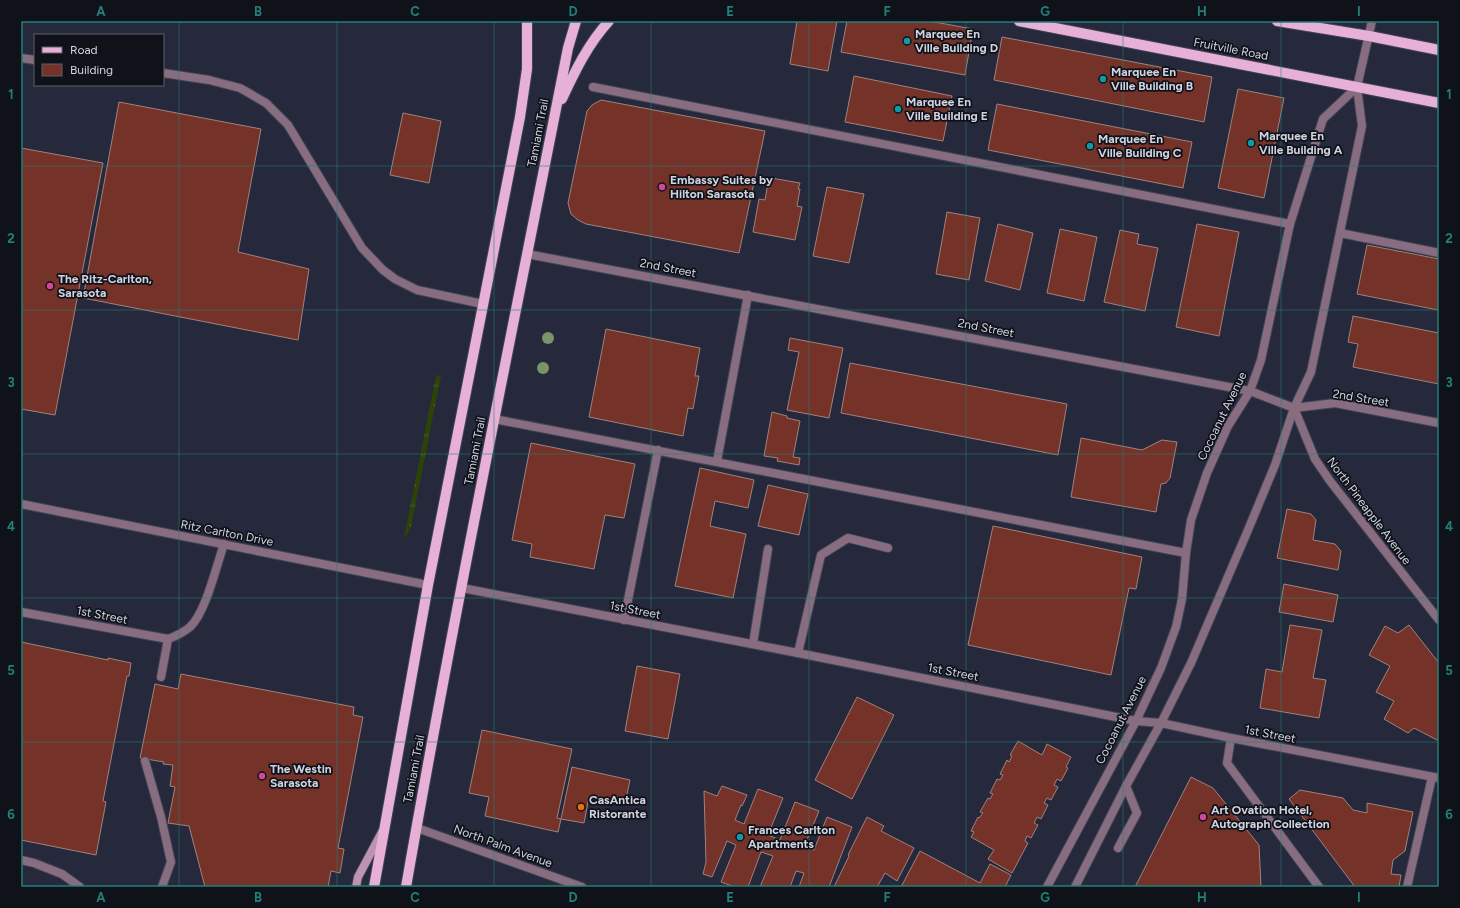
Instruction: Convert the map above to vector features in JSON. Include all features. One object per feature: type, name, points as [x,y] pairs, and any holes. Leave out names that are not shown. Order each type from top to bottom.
[{"type":"main road","name":"Tamiami Trail","points":[[374,887],[428,585],[511,166],[524,92],[527,63],[526,21]]},
{"type":"main road","name":"Tamiami Trail","points":[[406,887],[494,419],[568,48],[576,21]]},
{"type":"main road","points":[[554,117],[583,56],[600,31],[609,21]]},
{"type":"main road","name":"Fruitville Road","points":[[1019,21],[1439,103]]},
{"type":"main road","points":[[1277,21],[1369,36],[1439,50]]},
{"type":"main road","points":[[356,887],[358,877],[384,829]]},
{"type":"street","points":[[1075,887],[1126,786],[1162,723],[1191,663],[1275,465],[1294,408],[1311,372],[1362,126],[1357,87],[1372,21]]},
{"type":"street","points":[[21,58],[34,60]]},
{"type":"street","points":[[164,73],[209,80],[240,88],[266,103],[288,125],[362,248],[383,270],[395,279],[417,290],[483,304]]},
{"type":"street","points":[[592,87],[1290,224]]},
{"type":"street","name":"Cocoanut Avenue","points":[[1047,887],[1136,721],[1161,668],[1176,626],[1184,588],[1186,553],[1191,520],[1207,473],[1228,426],[1250,391],[1261,360],[1290,224],[1323,119],[1357,87]]},
{"type":"street","points":[[1340,233],[1439,253]]},
{"type":"street","name":"2nd Street","points":[[527,254],[1250,391],[1294,408],[1334,403],[1439,423]]},
{"type":"street","points":[[718,461],[748,295]]},
{"type":"street","name":"North Pineapple Avenue","points":[[1294,408],[1315,459],[1330,481],[1439,620]]},
{"type":"street","points":[[494,419],[718,461],[1186,553]]},
{"type":"street","points":[[624,620],[658,450]]},
{"type":"street","name":"Ritz Carlton Drive","points":[[21,504],[428,585]]},
{"type":"street","points":[[798,653],[821,555],[848,538],[888,548]]},
{"type":"street","points":[[160,678],[168,639],[178,635],[190,627],[204,607],[224,544]]},
{"type":"street","points":[[753,644],[768,549]]},
{"type":"street","name":"1st Street","points":[[462,588],[753,644],[1136,721],[1162,723],[1231,738],[1435,777]]},
{"type":"street","name":"1st Street","points":[[21,612],[168,639]]},
{"type":"street","points":[[1231,738],[1227,763],[1319,887]]},
{"type":"street","points":[[145,761],[161,817],[171,862],[162,887]]},
{"type":"street","points":[[1408,887],[1435,777]]},
{"type":"street","points":[[1118,848],[1137,813],[1126,786]]},
{"type":"street","name":"North Palm Avenue","points":[[417,828],[582,887]]},
{"type":"street","points":[[21,860],[34,863],[62,874],[80,887]]},
{"type":"green space","points":[[436,375],[441,376],[411,527],[404,538]]},
{"type":"building","points":[[797,21],[837,21],[828,71],[790,64]]},
{"type":"building","name":"Marquee En Ville Building D","points":[[847,21],[929,21],[973,29],[965,75],[841,52]]},
{"type":"building","name":"Marquee En Ville Building B","points":[[1002,37],[1212,77],[1204,122],[994,80]]},
{"type":"building","name":"Marquee En Ville Building E","points":[[854,76],[952,96],[943,141],[845,122]]},
{"type":"building","name":"Marquee En Ville Building A","points":[[1238,89],[1284,98],[1264,198],[1218,188]]},
{"type":"building","name":"Embassy Suites by Hilton Sarasota","points":[[601,100],[765,131],[739,253],[586,224],[571,214],[568,203],[587,111],[592,105]]},
{"type":"building","points":[[119,102],[261,129],[238,252],[309,269],[298,340],[83,298]]},
{"type":"building","name":"Marquee En Ville Building C","points":[[997,104],[1192,142],[1183,188],[988,150]]},
{"type":"building","points":[[403,113],[441,121],[429,183],[390,175]]},
{"type":"building","name":"The Ritz-Carlton, Sarasota","points":[[21,148],[103,163],[55,415],[21,409]]},
{"type":"building","points":[[771,178],[800,183],[798,189],[800,189],[797,206],[802,207],[795,240],[753,232],[759,199],[765,200],[768,183],[770,184]]},
{"type":"building","points":[[827,187],[864,194],[849,263],[813,256]]},
{"type":"building","points":[[947,212],[980,218],[969,280],[936,274]]},
{"type":"building","points":[[998,224],[1033,233],[1020,290],[985,281]]},
{"type":"building","points":[[1197,224],[1239,232],[1219,336],[1176,327]]},
{"type":"building","points":[[1060,229],[1097,237],[1084,301],[1047,293]]},
{"type":"building","points":[[1120,230],[1139,234],[1137,244],[1158,248],[1145,311],[1104,302]]},
{"type":"building","points":[[1367,245],[1439,259],[1438,310],[1357,294]]},
{"type":"building","points":[[1353,316],[1439,333],[1439,384],[1353,367],[1358,344],[1348,342]]},
{"type":"building","points":[[606,329],[700,348],[695,376],[699,376],[693,409],[688,408],[683,436],[589,417]]},
{"type":"building","points":[[790,338],[843,348],[829,418],[787,410],[799,352],[788,350]]},
{"type":"building","points":[[850,363],[1067,404],[1058,455],[841,413]]},
{"type":"building","points":[[772,412],[800,421],[793,457],[800,458],[799,465],[777,461],[778,458],[764,456]]},
{"type":"building","points":[[1081,438],[1142,450],[1162,440],[1177,442],[1170,478],[1166,483],[1161,484],[1156,512],[1071,497]]},
{"type":"building","points":[[531,443],[635,464],[624,518],[605,515],[594,569],[530,557],[532,544],[512,540]]},
{"type":"building","points":[[700,468],[754,480],[748,508],[715,501],[710,526],[746,534],[733,598],[675,586]]},
{"type":"building","points":[[768,485],[808,494],[799,535],[758,526]]},
{"type":"building","points":[[1287,509],[1311,514],[1316,520],[1313,540],[1335,544],[1341,551],[1338,570],[1277,558]]},
{"type":"building","points":[[993,526],[1142,557],[1136,589],[1129,588],[1111,675],[968,645]]},
{"type":"building","points":[[1284,584],[1338,595],[1333,622],[1279,612]]},
{"type":"building","points":[[1290,625],[1322,630],[1313,678],[1326,680],[1319,718],[1260,708],[1266,669],[1282,672]]},
{"type":"building","points":[[1409,625],[1439,663],[1439,741],[1414,728],[1408,733],[1384,719],[1394,701],[1376,692],[1390,666],[1369,655],[1385,626],[1398,633]]},
{"type":"building","points":[[21,642],[108,660],[108,658],[131,663],[129,676],[127,676],[103,801],[106,802],[96,855],[21,840]]},
{"type":"building","points":[[637,666],[680,674],[668,739],[625,731]]},
{"type":"building","name":"The Westin Sarasota","points":[[181,674],[354,707],[353,715],[363,717],[338,848],[344,849],[340,873],[331,871],[328,887],[205,887],[189,826],[168,823],[175,787],[170,786],[173,765],[140,758],[155,684],[178,689]]},
{"type":"building","points":[[857,697],[894,715],[852,799],[815,780]]},
{"type":"building","points":[[482,730],[572,749],[557,818],[561,819],[558,832],[485,816],[489,797],[469,793]]},
{"type":"building","points":[[1018,741],[1042,755],[1047,744],[1071,757],[1066,767],[1068,768],[1061,781],[1057,779],[1054,785],[1058,787],[1051,800],[1047,798],[1044,803],[1048,805],[1041,819],[1037,817],[1034,823],[1038,825],[1031,838],[1027,836],[1025,841],[1028,843],[1012,873],[988,859],[994,850],[971,837],[974,832],[971,831],[978,817],[979,818],[983,813],[980,812],[988,798],[990,799],[993,794],[990,793],[997,779],[1000,780],[1003,775],[1000,774],[1007,760],[1009,762],[1012,756],[1010,755]]},
{"type":"building","points":[[572,767],[630,780],[625,804],[589,797],[584,823],[561,819]]},
{"type":"building","name":"Art Ovation Hotel, Autograph Collection","points":[[1191,777],[1213,788],[1259,845],[1261,887],[1135,887]]},
{"type":"building","name":"Frances Carlton Apartments","points":[[722,786],[747,795],[735,820],[744,824],[758,789],[783,798],[768,835],[780,840],[795,802],[819,811],[804,847],[814,850],[827,817],[852,827],[829,887],[799,887],[804,873],[796,871],[790,887],[760,887],[773,856],[761,852],[748,887],[735,887],[721,882],[736,845],[727,841],[712,877],[703,874],[706,862],[704,791],[717,796]]},
{"type":"building","points":[[1300,790],[1343,798],[1353,810],[1367,813],[1367,803],[1413,812],[1405,851],[1393,860],[1391,874],[1401,875],[1399,887],[1355,887],[1289,799]]},
{"type":"building","points":[[867,817],[884,826],[881,831],[914,848],[897,881],[885,873],[877,887],[834,887],[849,856],[848,855]]},
{"type":"building","points":[[920,851],[980,883],[990,864],[1011,875],[1005,887],[901,887]]},
{"type":"place","name":"Marquee En Ville Building D","points":[[907,41]]},
{"type":"place","name":"Marquee En Ville Building B","points":[[1103,79]]},
{"type":"place","name":"Marquee En Ville Building E","points":[[898,109]]},
{"type":"place","name":"Marquee En Ville Building A","points":[[1251,143]]},
{"type":"place","name":"Marquee En Ville Building C","points":[[1090,146]]},
{"type":"place","name":"Embassy Suites by Hilton Sarasota","points":[[662,187]]},
{"type":"place","name":"The Ritz-Carlton, Sarasota","points":[[50,286]]},
{"type":"place","name":"The Westin Sarasota","points":[[262,776]]},
{"type":"place","name":"CasAntica Ristorante","points":[[581,807]]},
{"type":"place","name":"Art Ovation Hotel, Autograph Collection","points":[[1203,817]]},
{"type":"place","name":"Frances Carlton Apartments","points":[[740,837]]}]
